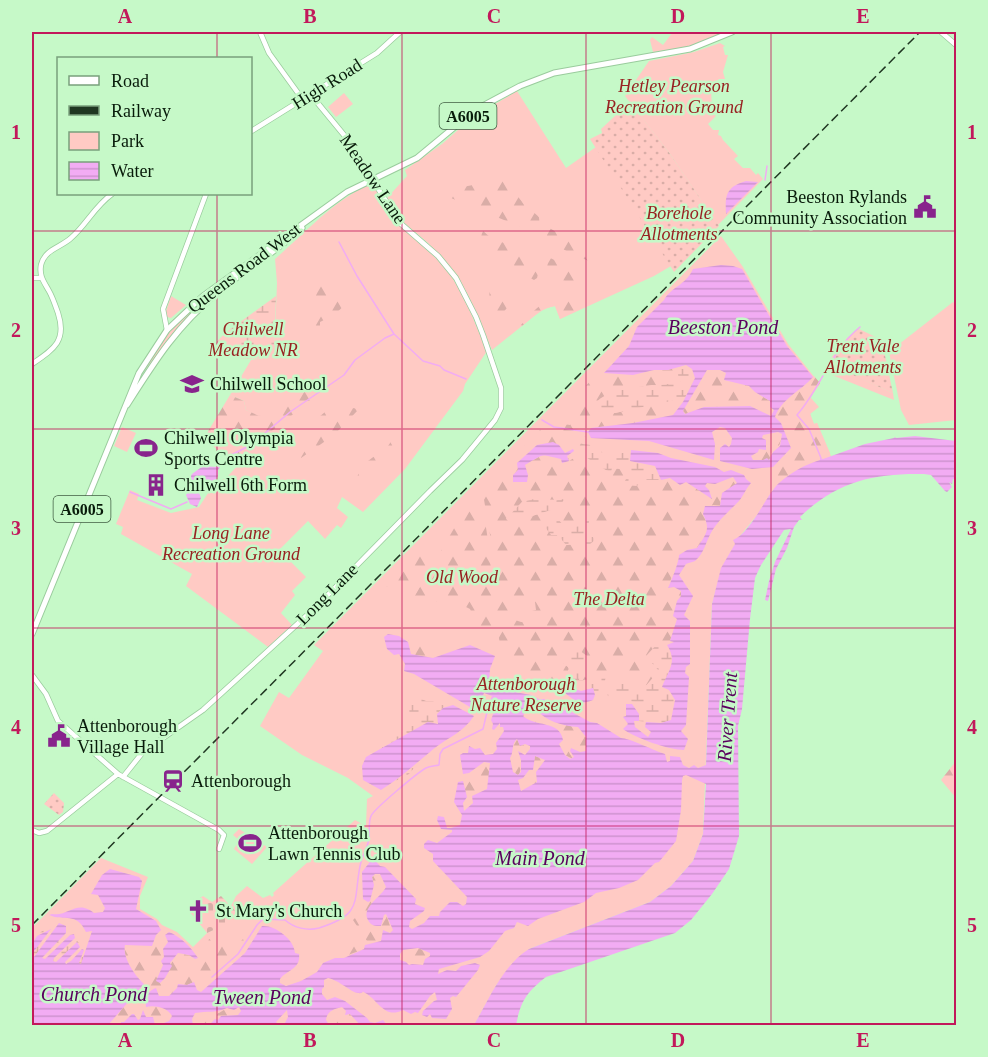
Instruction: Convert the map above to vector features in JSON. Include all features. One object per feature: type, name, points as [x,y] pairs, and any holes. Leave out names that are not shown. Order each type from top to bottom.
[{"type":"main road","name":"Queens Road West","points":[[176,321],[202,296],[347,192],[423,154],[475,110],[520,86],[554,73],[690,49],[732,32]]},
{"type":"main road","name":"Queens Road West","points":[[121,415],[153,363],[179,329],[217,293],[264,260],[314,217]]},
{"type":"main road","name":"A6005","points":[[32,634],[144,362],[176,321]]},
{"type":"main road","name":"A6005","points":[[32,625],[43,603]]},
{"type":"street","points":[[260,32],[269,53],[303,100]]},
{"type":"street","name":"High Road","points":[[252,131],[377,53],[400,32]]},
{"type":"street","points":[[941,32],[956,44]]},
{"type":"street","name":"Meadow Lane","points":[[311,95],[340,129],[400,223],[438,256],[456,278],[476,316],[501,388]]},
{"type":"street","points":[[32,364],[51,350],[61,336],[61,324],[54,303],[41,278],[41,267],[45,255],[75,235],[99,204],[111,195]]},
{"type":"street","points":[[167,330],[163,317],[164,306],[206,195]]},
{"type":"street","points":[[32,278],[41,278]]},
{"type":"street","points":[[163,317],[176,321]]},
{"type":"street","name":"Long Lane","points":[[32,830],[39,833],[47,831],[120,776],[143,752],[203,710],[316,607],[462,460],[499,415],[502,404],[501,388]]},
{"type":"street","points":[[32,675],[46,694],[61,724],[120,776],[219,830],[224,835],[219,849]]},
{"type":"green space","points":[[673,32],[728,32],[695,46],[653,52],[650,40],[652,37],[663,45]]},
{"type":"green space","name":"Hetley Pearson Recreation Ground","points":[[720,43],[725,46],[723,47],[725,55],[728,55],[723,72],[725,79],[719,79],[711,86],[712,113],[716,116],[708,124],[713,130],[719,130],[718,135],[738,156],[734,159],[743,168],[750,168],[763,179],[718,225],[670,154],[625,96],[649,61],[694,52]]},
{"type":"green space","points":[[517,91],[566,168],[596,147],[671,266],[560,319],[555,306],[543,309],[492,350],[468,295],[452,269],[428,243],[402,221],[387,198],[407,176],[405,170],[442,144],[473,117]]},
{"type":"green space","points":[[344,93],[353,104],[336,117],[328,107]]},
{"type":"green space","name":"Borehole Allotments","points":[[630,102],[670,154],[719,226],[674,272],[590,139],[602,133],[601,129]]},
{"type":"green space","points":[[502,179],[539,217],[538,234],[451,198],[449,192],[452,186],[460,187]]},
{"type":"green space","name":"Long Lane Recreation Ground","points":[[368,185],[375,188],[398,224],[445,266],[464,297],[487,351],[465,384],[463,391],[405,469],[363,512],[342,497],[337,508],[348,517],[341,528],[337,525],[325,539],[308,521],[279,550],[306,577],[292,591],[295,595],[281,613],[292,625],[268,647],[186,586],[192,574],[121,534],[123,527],[116,524],[130,490],[139,494],[137,500],[171,513],[199,507],[214,484],[226,478],[241,462],[244,463],[251,447],[268,433],[259,417],[246,410],[244,401],[230,395],[251,360],[274,357],[277,283],[275,259],[342,200]]},
{"type":"green space","points":[[548,227],[603,261],[604,267],[548,241],[546,233]]},
{"type":"green space","points":[[482,230],[492,239],[539,254],[541,262],[537,278],[534,280],[521,273],[501,254],[492,251],[481,240]]},
{"type":"green space","name":"Attenborough Nature Reserve","points":[[721,236],[743,267],[788,344],[820,384],[810,397],[819,407],[810,414],[814,424],[817,423],[831,456],[788,477],[740,536],[722,568],[712,604],[703,834],[693,861],[671,886],[650,902],[529,949],[497,984],[474,1025],[32,1026],[32,928],[101,858],[148,877],[140,896],[140,909],[157,919],[162,925],[177,932],[193,947],[207,933],[240,916],[231,906],[236,896],[247,886],[263,898],[270,895],[272,897],[273,893],[355,820],[366,826],[367,799],[373,796],[348,778],[302,755],[260,726],[279,692],[289,698],[323,651],[314,645]]},
{"type":"green space","points":[[548,257],[574,269],[589,282],[547,279],[547,274],[550,272],[547,270]]},
{"type":"green space","points":[[235,276],[183,322],[141,375],[170,330],[202,298]]},
{"type":"green space","points":[[321,276],[324,277],[337,298],[346,304],[334,315],[320,322],[320,330],[311,333],[313,307]]},
{"type":"green space","points":[[498,282],[500,288],[514,299],[496,319],[489,301],[490,285]]},
{"type":"green space","points":[[171,296],[186,305],[171,318],[167,317],[166,311]]},
{"type":"green space","name":"Chilwell Meadow NR","points":[[276,296],[274,357],[257,359],[235,357],[212,347],[225,333]]},
{"type":"green space","points":[[569,297],[595,299],[606,297],[560,319],[555,306],[550,307],[521,325],[541,305]]},
{"type":"green space","points":[[953,302],[956,305],[956,420],[909,425],[901,410],[889,352]]},
{"type":"green space","name":"Trent Vale Allotments","points":[[859,329],[884,341],[893,393],[843,371],[831,358],[847,338]]},
{"type":"green space","points":[[834,361],[842,370],[893,393],[894,400],[827,373]]},
{"type":"green space","points":[[686,364],[692,369],[695,377],[683,402],[675,400],[615,413],[595,412],[593,406],[610,393],[681,382],[678,375],[681,365]]},
{"type":"green space","points":[[681,365],[678,375],[681,382],[611,393],[615,413],[675,400],[683,402],[673,416],[591,428],[588,432],[591,438],[568,434],[549,426],[556,423],[570,425],[578,394],[599,372],[633,375],[654,370],[668,370]]},
{"type":"green space","points":[[707,370],[720,370],[726,373],[724,380],[749,386],[770,401],[775,409],[770,416],[758,409],[704,407],[686,414],[683,411]]},
{"type":"green space","points":[[814,376],[820,383],[811,398],[810,412],[830,453],[781,481],[770,472],[752,469],[773,467],[791,448],[781,423],[775,417],[782,405]]},
{"type":"green space","points":[[295,384],[316,385],[318,395],[251,447],[244,464],[241,462],[238,468],[204,438],[230,395],[244,401],[246,410],[259,416],[265,414],[276,401],[282,404]]},
{"type":"green space","points":[[346,407],[359,409],[334,435],[301,458],[299,447],[316,428],[319,417],[325,412],[333,413]]},
{"type":"green space","name":"The Delta","points":[[541,426],[548,428],[563,438],[575,442],[606,447],[606,455],[598,450],[581,446],[566,453],[553,443],[541,444],[518,463],[518,470],[513,475],[528,475],[525,465],[542,456],[561,459],[562,463],[579,455],[610,472],[612,468],[621,469],[627,477],[623,485],[670,477],[675,482],[686,482],[711,498],[705,486],[707,482],[715,484],[734,476],[738,483],[721,499],[720,506],[713,505],[703,514],[708,525],[707,532],[697,548],[687,550],[674,570],[668,588],[674,587],[681,591],[681,596],[677,601],[677,619],[670,641],[660,642],[650,661],[659,671],[644,688],[626,683],[617,676],[607,689],[604,685],[606,676],[596,674],[586,680],[579,680],[580,674],[585,670],[587,656],[563,663],[568,667],[568,674],[558,679],[554,685],[517,674],[509,667],[504,656],[498,629],[497,575],[482,488],[542,428]],"holes":[[[534,499],[563,500],[560,507],[529,517],[506,519],[522,502]],[[585,515],[589,521],[590,536],[567,545],[546,527],[558,519],[568,527],[581,525]],[[535,602],[536,610],[532,611],[533,618],[528,622],[515,620],[517,611],[523,605]]]},
{"type":"green space","points":[[122,427],[136,433],[127,452],[114,446]]},
{"type":"green space","points":[[782,433],[781,441],[772,457],[769,460],[753,460],[751,456],[765,447],[763,435]]},
{"type":"green space","points":[[393,438],[397,441],[388,462],[370,476],[355,480],[363,466],[386,448]]},
{"type":"green space","points":[[631,450],[630,461],[656,466],[661,480],[642,480],[637,486],[623,485],[627,477],[621,469],[612,468],[611,472],[579,455],[569,461],[567,457],[574,451],[613,454]]},
{"type":"green space","name":"Old Wood","points":[[475,494],[485,521],[488,542],[496,646],[490,644],[490,638],[479,630],[470,609],[466,607],[455,609],[441,601],[422,606],[413,599],[456,525],[454,514]]},
{"type":"green space","points":[[534,499],[552,501],[564,499],[560,507],[529,517],[515,526],[506,519],[522,502]]},
{"type":"green space","points":[[585,514],[589,521],[588,530],[595,540],[590,544],[566,545],[558,535],[551,535],[545,527],[558,519],[568,527],[581,525]]},
{"type":"green space","points":[[419,551],[429,557],[425,571],[408,587],[383,587]]},
{"type":"green space","points":[[411,638],[425,641],[433,647],[433,658],[411,654],[408,641]]},
{"type":"green space","points":[[659,642],[675,642],[669,649],[673,664],[662,687],[669,690],[675,700],[671,720],[661,723],[639,721],[639,714],[634,706],[636,702],[626,701],[626,697],[618,693],[612,697],[607,693],[595,695],[593,688],[581,691],[574,689],[573,683],[562,688],[554,685],[558,679],[568,674],[568,667],[562,662],[579,650],[587,656],[585,670],[580,674],[579,680],[606,676],[604,685],[607,689],[617,676],[621,676],[631,686],[644,688],[659,671],[646,656]]},
{"type":"green space","points":[[415,696],[426,701],[442,701],[444,707],[437,714],[438,724],[420,761],[409,774],[380,789],[363,779],[363,765],[367,758],[410,722],[409,704]]},
{"type":"green space","points":[[529,707],[536,709],[549,720],[578,727],[586,737],[586,751],[584,753],[571,748],[570,751],[575,756],[573,759],[565,755],[559,744],[563,740],[562,735],[527,720],[523,716]]},
{"type":"green space","points":[[517,739],[520,746],[528,744],[530,749],[525,755],[520,751],[517,753],[520,761],[518,775],[513,772],[510,758],[513,754],[514,741]]},
{"type":"green space","points":[[535,756],[545,760],[537,770],[537,782],[521,791],[518,780],[529,770]]},
{"type":"green space","points":[[956,761],[956,798],[941,780]]},
{"type":"green space","points":[[484,762],[491,765],[487,789],[463,811],[463,803],[467,797],[465,780],[470,772]]},
{"type":"green space","points":[[54,793],[64,803],[63,812],[59,815],[44,804]]},
{"type":"green space","name":"Attenborough Lawn Tennis Club","points":[[239,829],[267,847],[252,864],[234,849],[239,840],[233,835]]},
{"type":"green space","points":[[380,874],[386,884],[371,907],[381,926],[384,914],[386,914],[392,932],[382,933],[381,941],[365,945],[364,949],[318,967],[315,963],[338,949],[367,941],[353,920],[358,915],[363,899],[365,901],[372,898],[374,885],[372,877]]},
{"type":"green space","points":[[203,896],[212,902],[221,896],[241,917],[207,933],[190,912],[193,904]]},
{"type":"green space","points":[[59,923],[66,926],[66,933],[74,934],[82,949],[84,955],[81,965],[32,970],[32,949],[36,937],[47,929],[55,929]]},
{"type":"green space","points":[[161,930],[168,942],[163,949],[163,965],[156,981],[178,953],[198,957],[193,950],[201,954],[211,954],[214,950],[208,942],[209,939],[228,943],[224,946],[225,950],[233,952],[250,932],[252,936],[244,950],[201,992],[197,990],[194,982],[187,985],[182,984],[169,996],[160,996],[158,991],[149,992],[145,1001],[149,1006],[168,1011],[172,1016],[169,1021],[155,1025],[153,1017],[146,1017],[144,1011],[138,1020],[132,1014],[121,1022],[121,1025],[108,1026],[143,984],[127,960],[125,944],[152,946],[156,935]]},
{"type":"green space","points":[[418,948],[430,953],[423,965],[409,965],[400,960],[403,950]]},
{"type":"green space","points":[[239,1007],[241,1011],[238,1015],[219,1017],[209,1025],[193,1025],[192,1019],[195,1013],[206,1011],[219,1013],[227,1008]]},
{"type":"green space","points":[[342,1007],[346,1014],[350,1014],[360,1025],[329,1025],[326,1021],[329,1012]]},
{"type":"water","points":[[746,181],[758,182],[726,214],[728,193],[734,186]]},
{"type":"water","name":"Beeston Pond","points":[[721,265],[742,269],[787,346],[813,377],[786,400],[775,417],[781,423],[791,448],[773,467],[752,469],[720,461],[720,448],[725,444],[729,447],[732,438],[725,428],[720,427],[712,432],[715,444],[714,460],[649,441],[591,438],[588,432],[591,428],[673,415],[683,402],[695,378],[692,369],[686,365],[633,375],[604,373],[629,346],[637,327],[690,275],[693,269]],"holes":[[[707,370],[720,370],[726,373],[724,380],[749,386],[770,401],[770,407],[774,410],[771,416],[750,406],[704,407],[685,414],[683,411]],[[778,432],[782,434],[780,446],[769,460],[767,458],[753,460],[751,456],[759,449],[766,450],[766,440],[762,438],[763,435]]]},
{"type":"water","points":[[915,436],[956,441],[956,479],[953,479],[952,484],[949,482],[952,487],[947,492],[931,475],[906,474],[873,478],[842,487],[800,517],[802,520],[799,520],[794,527],[787,548],[776,569],[768,601],[765,600],[775,562],[791,529],[784,530],[755,578],[742,709],[738,726],[739,836],[729,869],[691,920],[675,933],[546,977],[525,998],[516,1025],[474,1025],[504,973],[529,949],[650,902],[671,886],[693,861],[703,834],[706,784],[686,775],[682,780],[681,810],[676,841],[659,862],[655,863],[638,880],[619,888],[596,893],[584,902],[538,919],[528,926],[517,922],[514,928],[505,931],[489,951],[480,957],[439,969],[438,974],[447,970],[456,971],[461,966],[475,963],[480,965],[456,997],[450,998],[452,1009],[446,1019],[432,1018],[430,1014],[427,1017],[422,1015],[423,1011],[437,1000],[435,992],[418,1013],[411,1014],[403,1010],[391,1012],[365,993],[355,992],[328,978],[324,980],[322,989],[322,994],[327,1000],[335,997],[345,1001],[370,1022],[383,1020],[387,1025],[360,1025],[350,1014],[345,1015],[346,1011],[342,1007],[329,1012],[326,1020],[329,1025],[284,1025],[288,1017],[287,1010],[276,1022],[279,1025],[209,1025],[221,1016],[238,1015],[241,1011],[239,1007],[234,1010],[227,1008],[195,1013],[192,1019],[193,1025],[159,1025],[169,1021],[172,1016],[160,1007],[146,1007],[146,998],[150,991],[156,988],[159,996],[169,996],[178,984],[187,985],[194,982],[197,990],[201,992],[245,953],[262,926],[278,930],[288,938],[295,953],[299,954],[296,966],[280,979],[280,983],[286,986],[317,972],[323,963],[335,958],[344,958],[364,949],[365,945],[381,941],[383,930],[390,933],[393,930],[386,914],[381,926],[372,925],[367,916],[369,907],[386,887],[380,874],[372,877],[374,885],[370,901],[363,899],[362,872],[373,858],[416,899],[415,904],[425,908],[410,921],[409,927],[412,929],[424,923],[430,916],[439,916],[450,902],[457,902],[463,906],[466,904],[467,897],[433,861],[433,854],[424,848],[424,844],[428,840],[437,843],[452,832],[452,830],[441,829],[437,820],[438,816],[444,817],[447,828],[460,825],[462,815],[454,802],[458,782],[463,781],[467,797],[463,803],[464,811],[473,803],[472,796],[487,789],[490,763],[484,762],[469,773],[463,774],[460,755],[468,753],[469,746],[475,749],[480,748],[485,755],[493,754],[497,749],[496,743],[504,731],[500,723],[494,730],[492,729],[491,720],[497,703],[493,703],[489,709],[487,707],[492,696],[484,693],[478,709],[475,710],[414,674],[404,671],[405,664],[399,654],[394,655],[387,649],[384,637],[388,634],[399,636],[408,642],[411,654],[433,658],[470,645],[495,656],[490,669],[489,682],[503,692],[515,692],[544,699],[558,711],[568,710],[590,722],[597,723],[621,738],[665,754],[667,762],[670,761],[670,756],[680,757],[683,765],[689,768],[694,765],[698,768],[706,765],[712,604],[721,568],[735,544],[733,540],[746,530],[779,483],[793,472],[820,458],[823,459],[865,444]],"holes":[[[529,707],[536,709],[544,717],[555,722],[578,727],[586,737],[586,751],[580,752],[571,748],[570,751],[574,757],[570,759],[559,744],[563,740],[557,729],[533,722],[523,716]],[[517,739],[520,746],[525,744],[530,746],[525,755],[518,751],[521,760],[521,772],[518,775],[513,772],[510,758]],[[535,756],[545,760],[536,772],[537,782],[521,791],[518,780],[523,778],[529,770],[533,770]],[[418,948],[430,953],[430,956],[425,959],[423,965],[409,965],[400,960],[403,950]]]},
{"type":"water","points":[[553,442],[559,445],[565,453],[573,449],[574,451],[567,456],[569,461],[562,463],[561,459],[540,457],[525,465],[528,475],[527,482],[513,482],[513,475],[518,470],[517,463],[537,445]]},
{"type":"water","points":[[631,450],[658,453],[715,467],[724,472],[731,470],[744,475],[751,483],[739,501],[714,527],[698,558],[686,564],[679,575],[693,596],[684,615],[690,621],[690,664],[686,667],[685,673],[689,677],[686,725],[681,731],[688,739],[684,750],[661,746],[628,732],[623,729],[628,724],[623,717],[626,716],[626,704],[632,704],[639,714],[639,721],[634,721],[635,727],[648,737],[651,732],[645,727],[646,722],[661,723],[671,720],[675,700],[669,690],[662,687],[672,662],[667,645],[674,642],[670,641],[677,619],[673,616],[681,591],[674,587],[668,588],[679,555],[697,548],[705,535],[707,528],[703,514],[705,506],[720,506],[722,493],[737,483],[733,477],[715,484],[707,483],[705,486],[712,499],[686,482],[680,485],[670,478],[661,480],[655,466],[630,461]]},
{"type":"water","points":[[222,464],[215,481],[202,483],[197,487],[201,498],[197,507],[190,504],[186,495],[192,485],[188,482],[192,474],[203,466],[216,467]]},
{"type":"water","points":[[567,684],[573,684],[575,689],[581,691],[593,688],[595,695],[593,700],[577,701],[555,687],[562,688]]},
{"type":"water","points":[[453,705],[474,716],[464,728],[381,790],[363,780],[362,766],[366,757],[428,722],[438,724],[437,714],[443,708]]},
{"type":"water","name":"Church Pond","points":[[110,869],[139,877],[142,881],[136,909],[156,921],[161,930],[156,935],[152,946],[125,945],[127,961],[144,984],[108,1025],[32,1025],[32,954],[34,957],[59,923],[66,926],[66,933],[42,958],[45,959],[70,935],[74,934],[75,938],[53,961],[56,962],[77,942],[80,947],[65,962],[66,964],[71,961],[82,949],[84,950],[79,963],[81,964],[92,931],[86,932],[74,919],[49,915],[77,908],[88,909],[94,913],[103,912],[105,908],[98,895],[91,894],[102,875]]},
{"type":"water","points":[[51,929],[32,954],[32,944],[37,936]]},
{"type":"water","points":[[169,932],[185,943],[198,958],[178,953],[160,983],[156,981],[163,965],[161,961],[164,957],[163,949],[168,942],[165,935]]},
{"type":"water","points":[[143,1010],[146,1017],[153,1017],[155,1025],[121,1025],[121,1022],[132,1014],[138,1020],[140,1019]]},
{"type":"waterway","points":[[765,180],[767,166]]},
{"type":"waterway","points":[[339,242],[357,276],[394,334],[423,361],[440,366],[466,379]]},
{"type":"waterway","points":[[821,458],[809,429],[797,415],[841,347],[860,327]]},
{"type":"waterway","points":[[226,461],[231,455],[251,445],[290,412],[344,375],[355,360],[394,334]]},
{"type":"waterway","points":[[542,420],[554,427],[588,432]]},
{"type":"waterway","points":[[130,492],[171,509],[187,502]]},
{"type":"waterway","name":"Tween Pond","points":[[212,977],[238,954],[263,919],[285,920],[297,927],[314,929],[343,918],[353,906],[356,898],[360,866],[369,839],[371,816],[387,799],[421,771],[439,765],[443,749],[483,729],[488,708]]},
{"type":"railway","points":[[32,925],[920,32]]},
{"type":"place","name":"Beeston Rylands Community Association","points":[[925,207]]},
{"type":"place","name":"Chilwell School","points":[[192,384]]},
{"type":"place","name":"Chilwell Olympia Sports Centre","points":[[146,448]]},
{"type":"place","name":"Chilwell 6th Form","points":[[156,485]]},
{"type":"place","name":"Attenborough Village Hall","points":[[59,736]]},
{"type":"place","name":"Attenborough","points":[[173,781]]},
{"type":"place","name":"Attenborough Lawn Tennis Club","points":[[250,843]]},
{"type":"place","name":"St Mary's Church","points":[[198,911]]},
{"type":"water label","name":"River Trent","points":[[727,717]]},
{"type":"water label","name":"Main Pond","points":[[540,858]]}]
